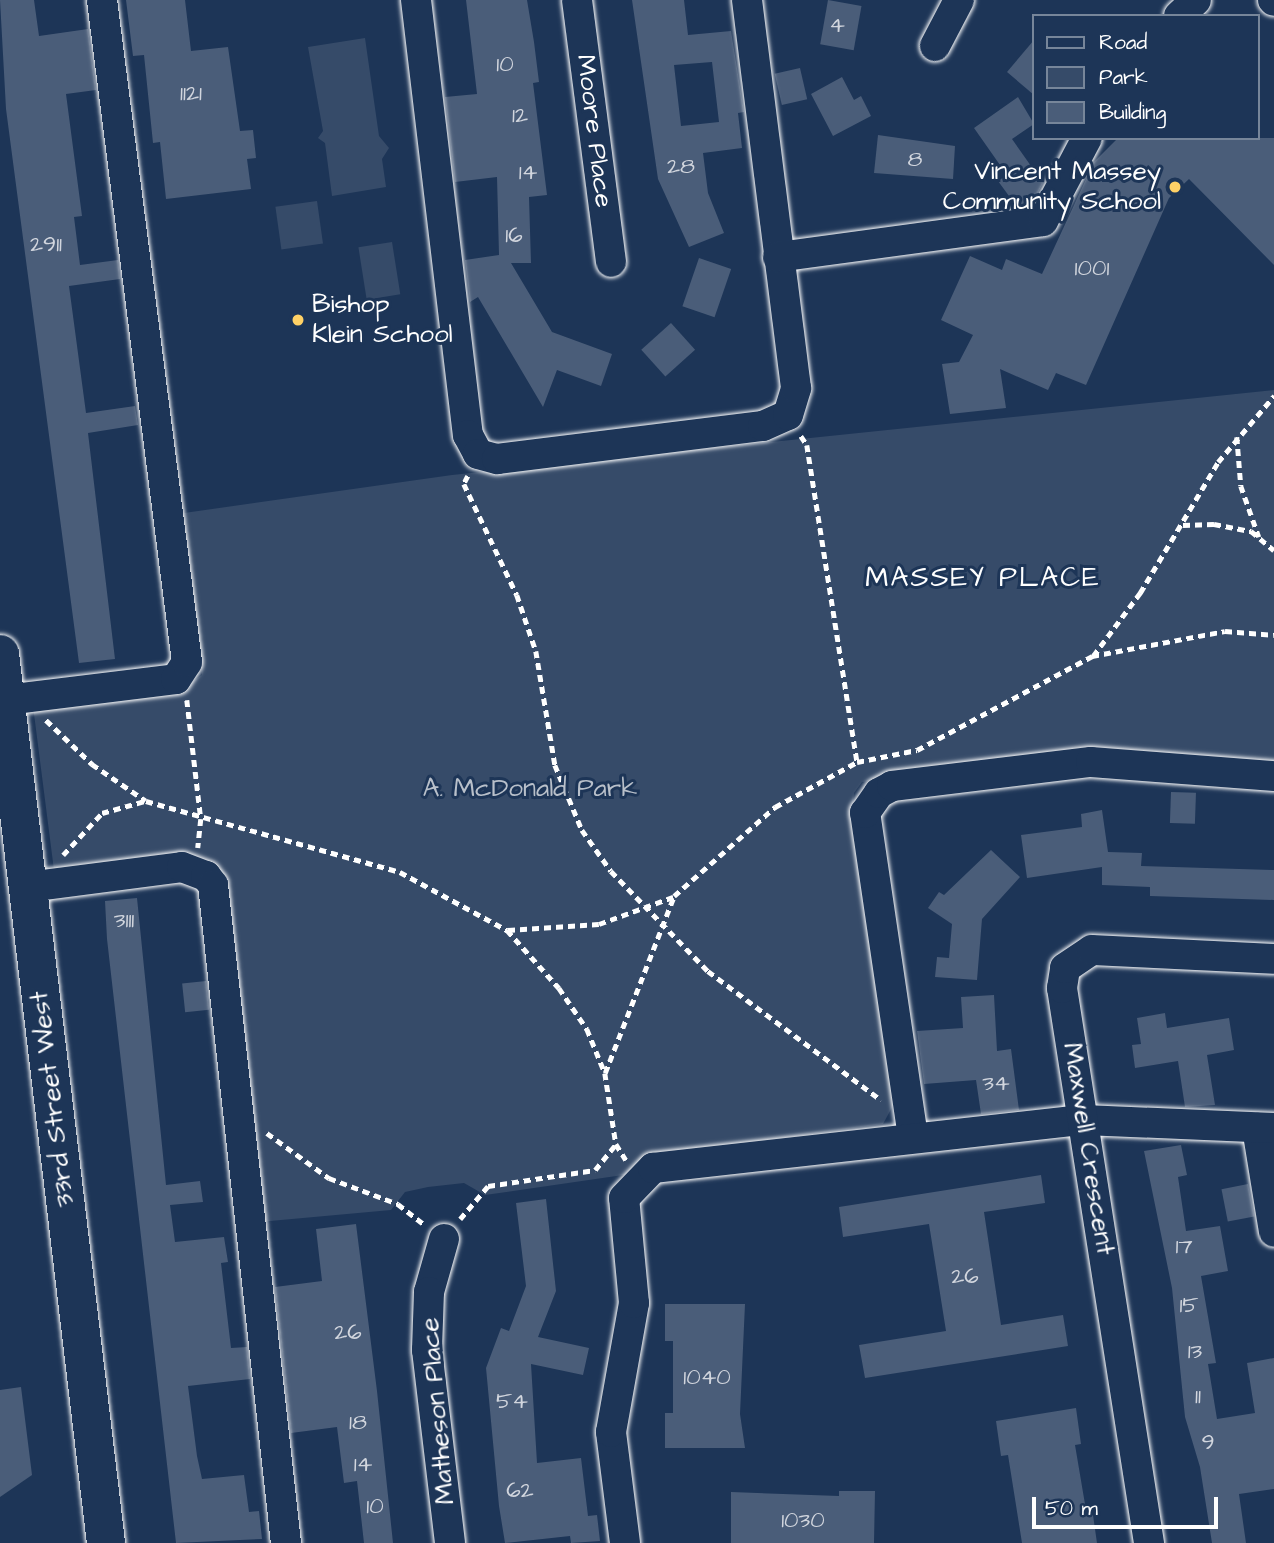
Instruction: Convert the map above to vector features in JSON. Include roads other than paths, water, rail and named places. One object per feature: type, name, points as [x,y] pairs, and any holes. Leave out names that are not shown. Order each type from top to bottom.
[{"type":"main road","name":"33rd Street West","points":[[0,654],[14,705],[46,885],[106,1543]]},
{"type":"street","points":[[14,705],[176,679],[184,672],[188,650],[102,0]]},
{"type":"street","points":[[416,0],[468,435],[478,454],[496,459],[762,426],[788,415],[796,388],[747,0]]},
{"type":"street","name":"Moore Place","points":[[577,0],[611,262]]},
{"type":"street","points":[[935,46],[959,0]]},
{"type":"street","points":[[1182,14],[1196,0]]},
{"type":"street","points":[[778,257],[1043,222],[1086,140]]},
{"type":"street","points":[[912,1129],[865,814],[879,793],[892,786],[1091,762],[1274,776]]},
{"type":"street","points":[[46,885],[194,869],[206,876],[218,897],[286,1543]]},
{"type":"street","name":"Maxwell Crescent","points":[[1149,1543],[1062,988],[1065,968],[1092,950],[1274,959]]},
{"type":"street","points":[[625,1543],[612,1413],[634,1303],[624,1198],[653,1168],[912,1129],[1084,1121],[1266,1128],[1274,1232]]},
{"type":"street","name":"Matheson Place","points":[[444,1239],[429,1292],[427,1350],[450,1543]]},
{"type":"place","name":"Vincent Massey Community School","points":[[1175,187]]},
{"type":"place","name":"Bishop Klein School","points":[[298,320]]},
{"type":"district","name":"MASSEY PLACE","points":[[983,578]]},
{"type":"park label","name":"A. McDonald Park","points":[[530,789]]}]
